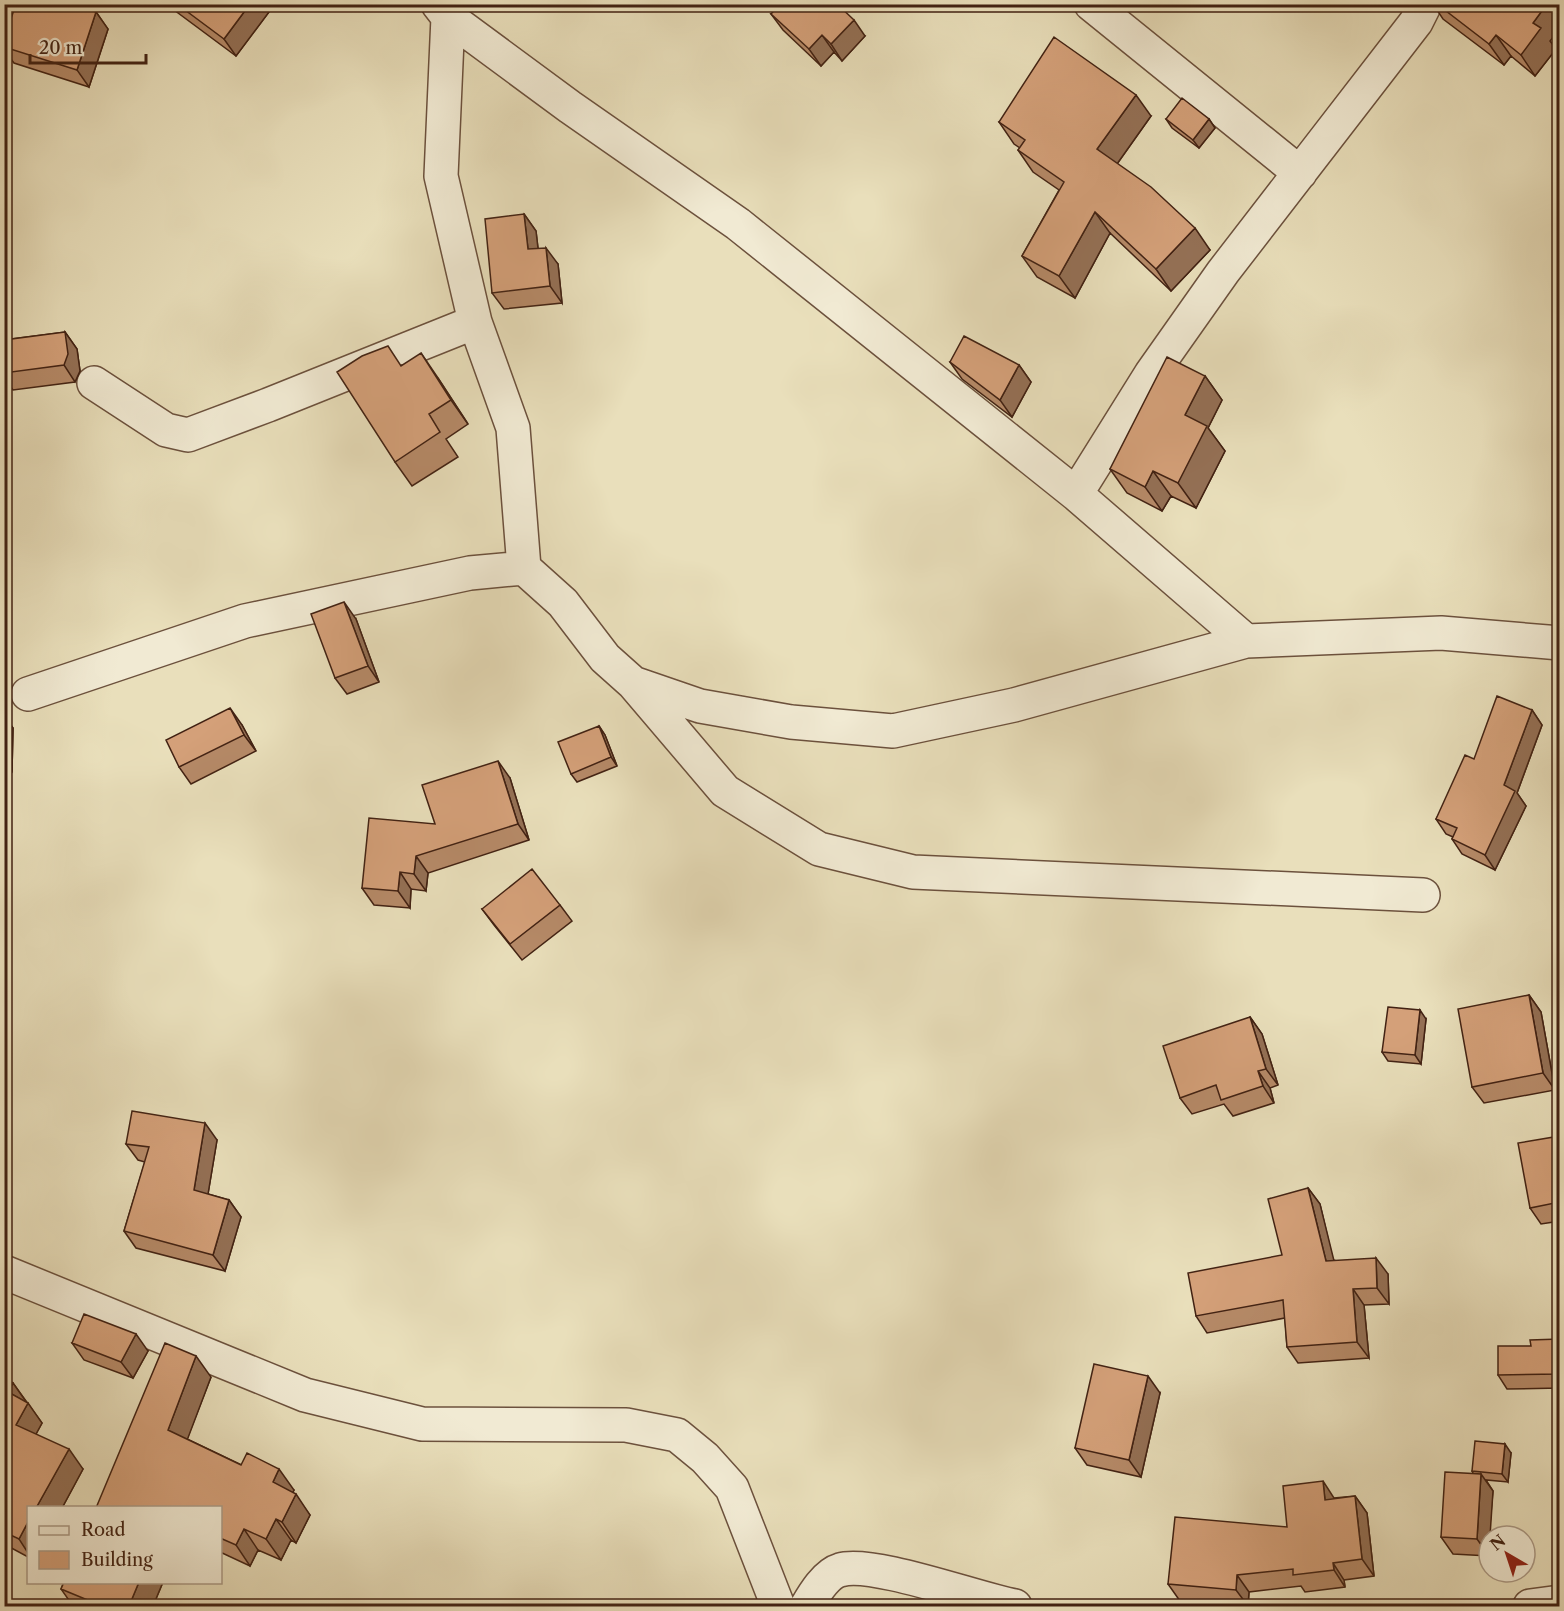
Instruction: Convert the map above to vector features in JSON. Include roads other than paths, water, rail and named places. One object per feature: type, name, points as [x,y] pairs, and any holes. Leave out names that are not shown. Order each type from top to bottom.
[{"type":"street","points":[[1091,4],[1300,173]]},
{"type":"street","points":[[1076,494],[1157,365],[1223,272],[1416,22],[1425,4]]},
{"type":"street","points":[[443,10],[441,176],[475,322],[513,428],[524,568],[563,603],[605,658],[633,683],[725,791],[819,849],[913,872],[1423,895]]},
{"type":"street","points":[[443,10],[570,107],[738,224],[1076,494],[1246,641]]},
{"type":"street","points":[[94,383],[166,430],[188,435],[475,322]]},
{"type":"street","points":[[28,694],[245,621],[470,573],[524,568]]},
{"type":"street","points":[[633,683],[700,706],[791,722],[893,731],[1014,705],[1246,641],[1441,633],[1560,643]]},
{"type":"street","points":[[4,1272],[305,1395],[422,1424],[626,1425],[676,1435],[705,1458],[732,1488],[778,1606]]},
{"type":"street","points":[[807,1606],[816,1590],[839,1570],[869,1568],[1005,1606]]},
{"type":"street","points":[[1530,1606],[1560,1602]]}]
